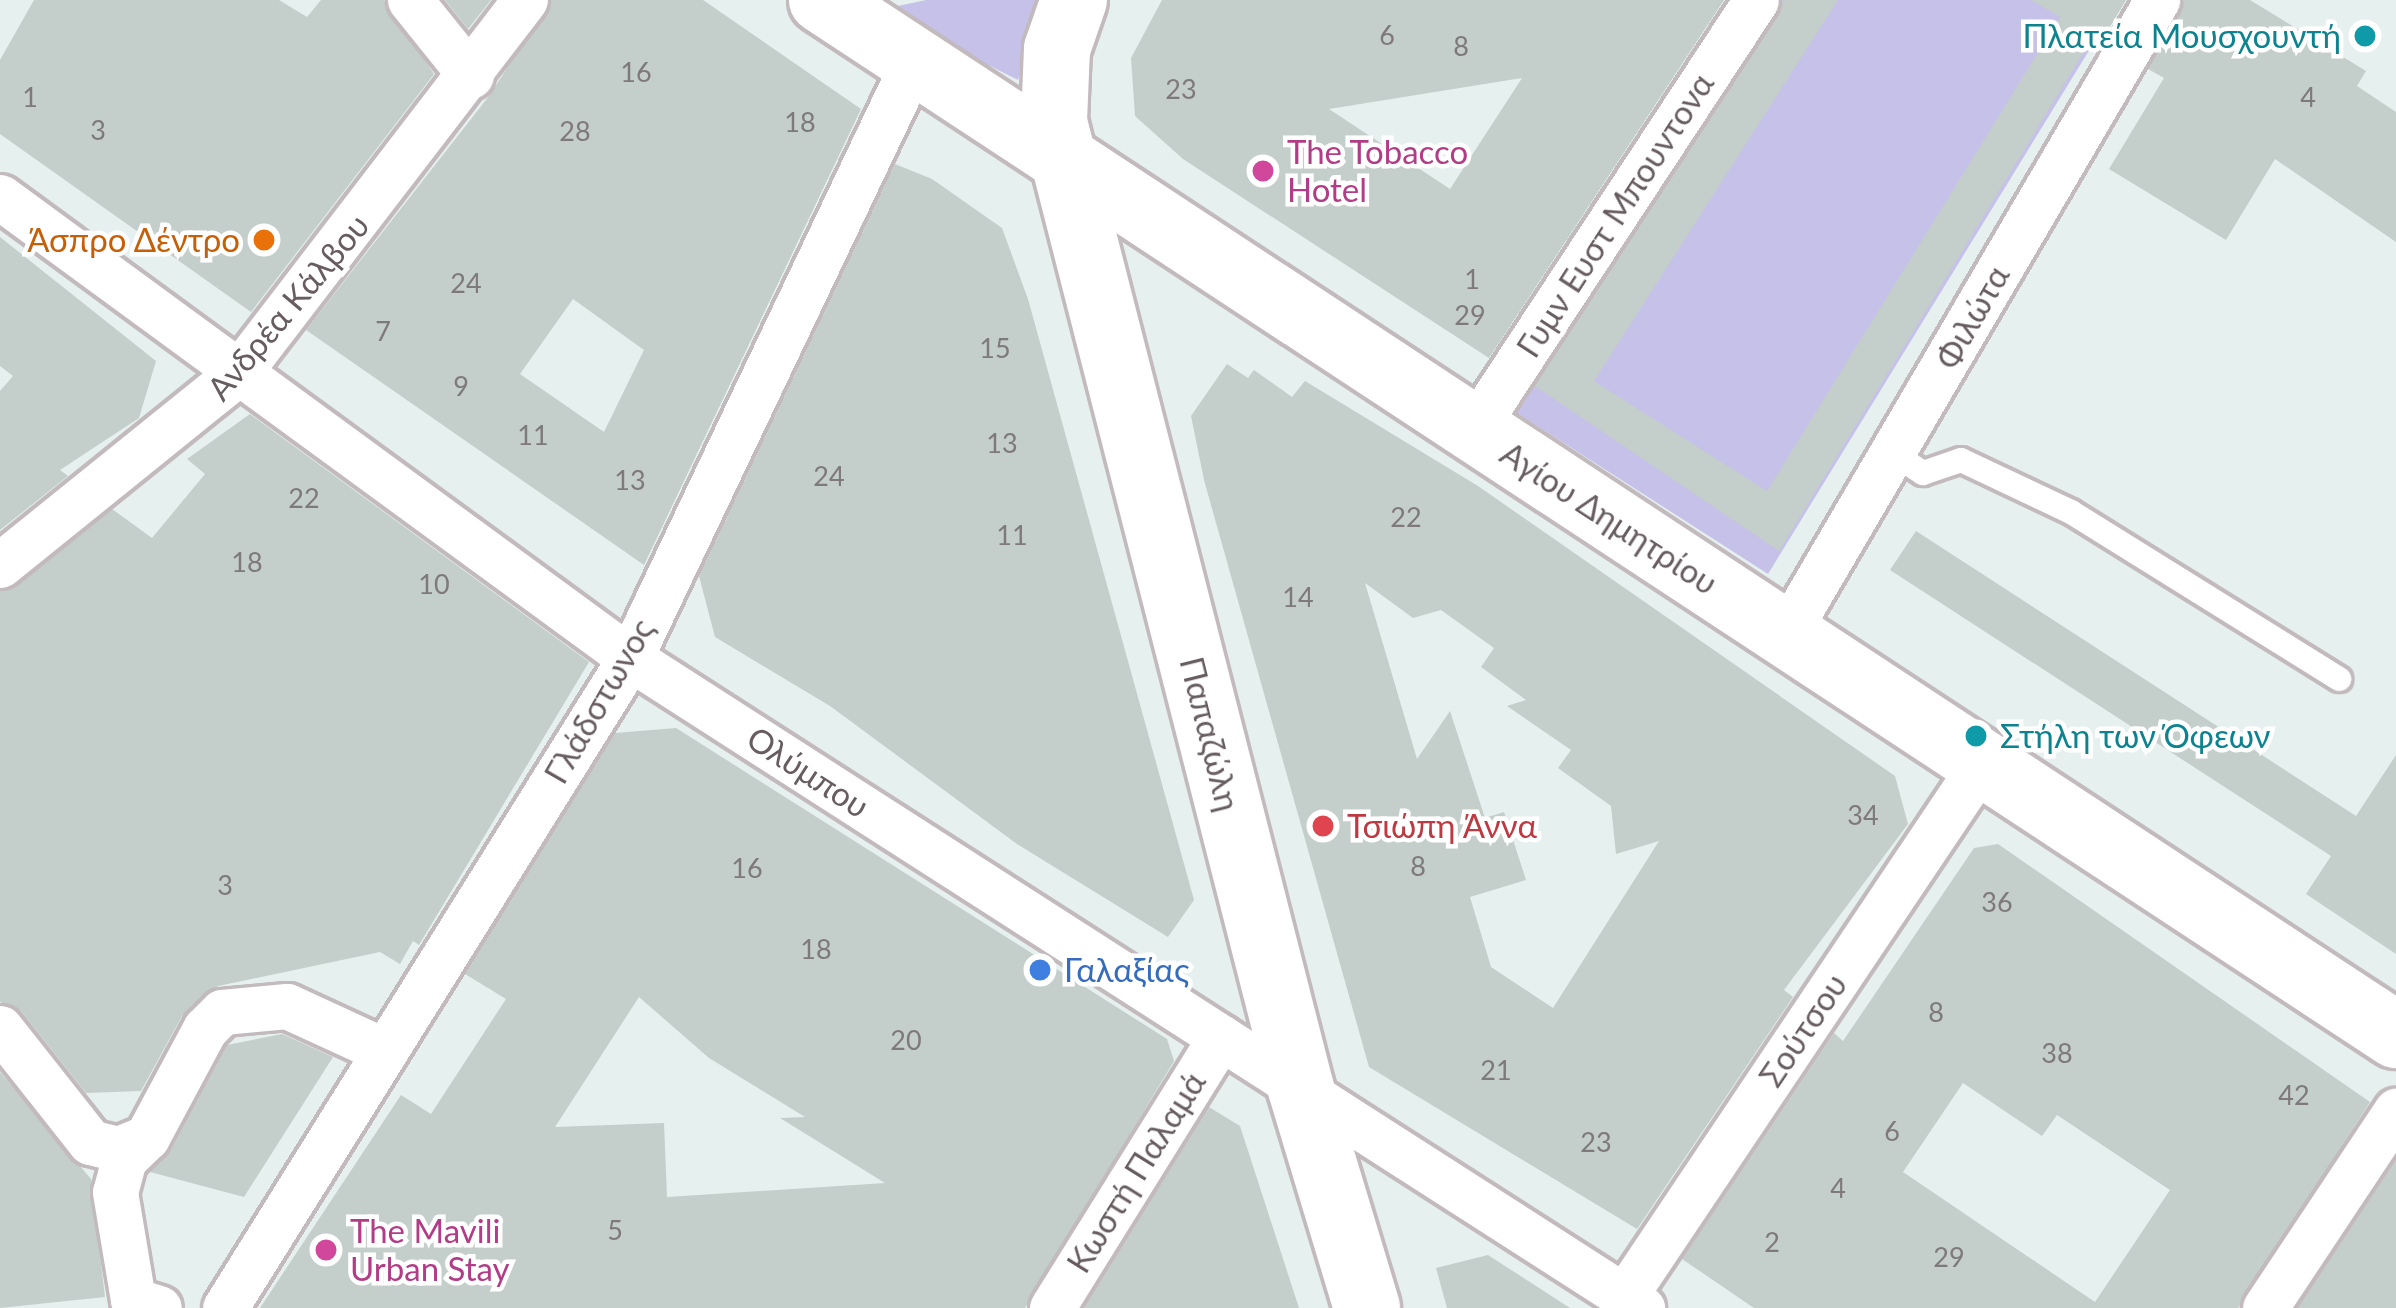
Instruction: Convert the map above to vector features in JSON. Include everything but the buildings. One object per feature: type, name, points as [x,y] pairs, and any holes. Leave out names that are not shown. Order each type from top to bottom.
[{"type":"main road","name":"Αγίου Δημητρίου","points":[[823,0],[2396,1035]]},
{"type":"main road","name":"Παπαζώλη","points":[[1074,0],[1054,70],[1063,158],[1301,1089],[1367,1308]]},
{"type":"street","points":[[410,0],[471,76]]},
{"type":"street","name":"Ανδρέα Κάλβου","points":[[0,566],[239,371],[471,76],[525,0]]},
{"type":"street","name":"Γυμν Ευστ Μπουντονα","points":[[1474,429],[1756,0]]},
{"type":"street","name":"Φιλώτα","points":[[1786,634],[2157,0]]},
{"type":"street","name":"Γλάδστωνος","points":[[225,1308],[630,658],[914,61]]},
{"type":"street","name":"Ολύμπου","points":[[0,197],[630,658],[1633,1302]]},
{"type":"street","name":"Σούτσου","points":[[1633,1302],[1982,764]]},
{"type":"street","points":[[159,1308],[133,1300],[116,1192],[132,1143],[205,1029],[234,1008],[287,1006],[385,1051]]},
{"type":"street","points":[[0,1028],[90,1142],[132,1143]]},
{"type":"street","name":"Κωστή Παλαμά","points":[[1052,1308],[1220,1036]]},
{"type":"street","points":[[2265,1308],[2396,1111]]},
{"type":"lane","points":[[1893,453],[1923,473],[1961,460],[2071,512],[2339,679]]},
{"type":"shaded area","points":[[926,0],[1049,0],[1018,80],[879,10]]},
{"type":"shaded area","points":[[1782,0],[2120,0],[1768,574],[1517,413]]},
{"type":"place","name":"Πλατεία Μουσχουντή","points":[[2365,36]]},
{"type":"place","name":"The Tobacco Hotel","points":[[1263,171]]},
{"type":"place","name":"Άσπρο Δέντρο","points":[[264,240]]},
{"type":"place","name":"Στήλη των Όφεων","points":[[1976,736]]},
{"type":"place","name":"Τσιώπη Άννα","points":[[1323,826]]},
{"type":"place","name":"Γαλαξίας","points":[[1040,970]]},
{"type":"place","name":"The Mavili Urban Stay","points":[[326,1250]]}]
